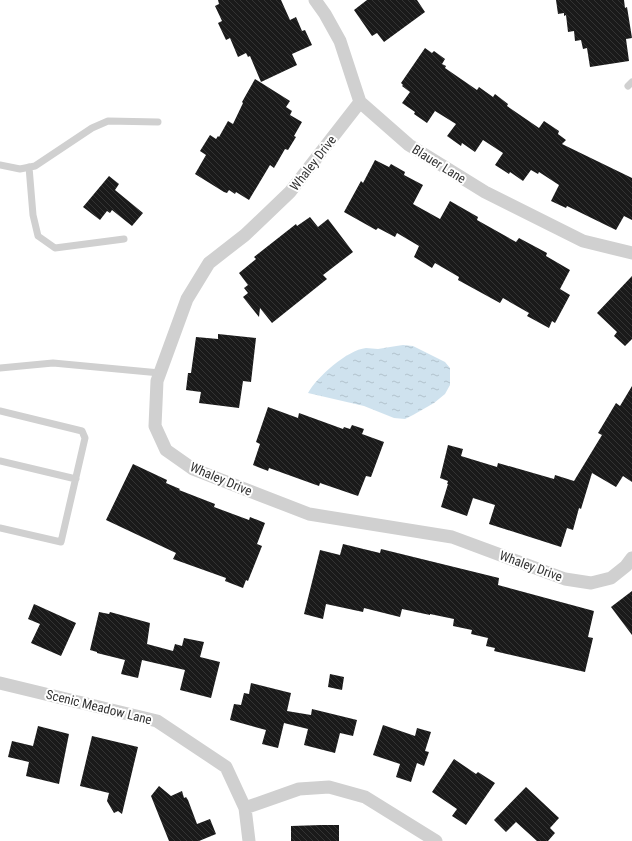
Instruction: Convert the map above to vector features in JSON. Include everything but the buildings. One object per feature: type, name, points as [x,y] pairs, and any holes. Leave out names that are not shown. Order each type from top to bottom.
[{"type":"street","points":[[315,0],[325,14],[340,41],[360,102]]},
{"type":"street","name":"Blauer Lane","points":[[360,102],[409,145],[485,192],[583,241],[632,253]]},
{"type":"street","name":"Whaley Drive","points":[[360,102],[290,192],[245,235],[209,264],[187,299],[157,382],[154,426],[166,450],[193,469],[309,514],[452,537],[565,579],[591,583],[611,578],[626,566],[632,558]]},
{"type":"street","name":"Scenic Meadow Lane","points":[[0,683],[157,721],[226,767],[245,808],[249,841]]},
{"type":"street","points":[[245,808],[299,789],[329,787],[365,797],[436,841]]},
{"type":"lane","points":[[0,165],[20,169],[35,166],[92,128],[108,121],[158,122]]},
{"type":"lane","points":[[29,167],[33,215],[38,236],[55,248],[124,239]]},
{"type":"lane","points":[[0,368],[53,363],[160,373]]},
{"type":"lane","points":[[0,411],[82,431],[86,438],[61,542],[0,528]]},
{"type":"lane","points":[[0,461],[76,479]]},
{"type":"water","points":[[403,345],[413,346],[445,362],[450,368],[450,385],[445,394],[434,403],[413,415],[405,419],[394,418],[364,406],[308,393],[325,372],[350,354],[366,348],[378,349]]}]
